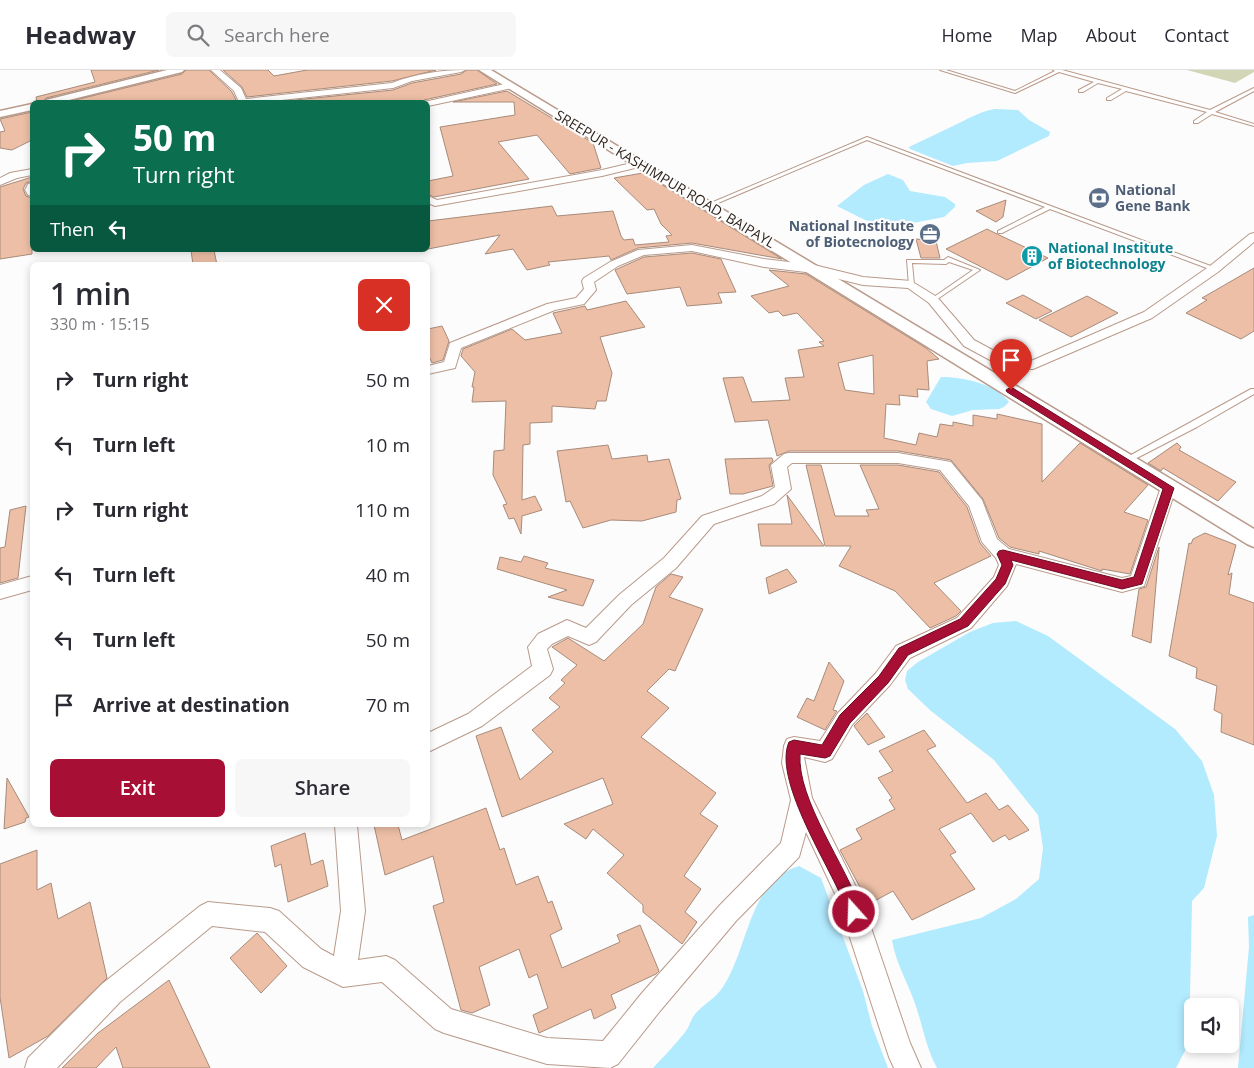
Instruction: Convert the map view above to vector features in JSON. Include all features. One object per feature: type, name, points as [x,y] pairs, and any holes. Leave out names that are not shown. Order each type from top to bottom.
[{"type":"street","points":[[58,100],[179,70]]},
{"type":"street","points":[[215,70],[238,90],[242,100]]},
{"type":"street","points":[[261,100],[393,84],[461,70]]},
{"type":"street","name":"SREEPUR - KASHIMPUR ROAD, BAIPAYL","points":[[484,70],[709,204],[1126,460],[1168,488],[1254,539]]},
{"type":"street","points":[[430,103],[509,86]]},
{"type":"street","points":[[0,114],[30,107]]},
{"type":"street","points":[[430,200],[435,203],[602,173],[640,164]]},
{"type":"street","points":[[6,168],[11,171],[30,171]]},
{"type":"street","points":[[0,182],[14,175],[30,171]]},
{"type":"street","points":[[430,370],[450,365],[455,346],[551,307],[580,301],[590,290],[588,281],[614,264],[642,252],[692,248],[764,263],[814,269],[863,281],[910,285],[933,300],[969,343],[1010,365],[1032,365],[1148,314],[1251,242]]},
{"type":"street","points":[[430,742],[475,720],[543,669],[537,647],[545,639],[567,628],[589,637],[625,600],[670,563],[708,520],[768,500],[783,489],[779,465],[789,458],[898,458],[945,466],[976,504],[990,542],[1003,554],[1008,565],[1001,581],[964,623],[903,652],[883,679],[845,719],[825,752],[794,746],[793,763],[802,800],[848,895],[898,1048],[908,1068]]},
{"type":"street","points":[[1003,554],[1122,585],[1138,580],[1168,488]]},
{"type":"street","points":[[0,592],[30,584]]},
{"type":"street","points":[[38,1068],[111,993],[208,914],[270,920],[312,958],[343,974],[386,969],[444,1020],[547,1052],[610,1055],[651,1002],[728,913],[791,849],[802,800]]},
{"type":"street","points":[[343,974],[354,911],[346,827]]},
{"type":"lane","points":[[942,70],[1015,92],[1058,70],[1254,125]]},
{"type":"lane","points":[[1081,92],[1097,82]]},
{"type":"lane","points":[[1109,99],[1126,89]]},
{"type":"lane","points":[[1196,122],[1254,89]]},
{"type":"lane","points":[[709,204],[867,138],[1214,269]]},
{"type":"lane","points":[[1000,232],[1050,207]]},
{"type":"lane","points":[[910,285],[909,261],[946,262],[948,259],[977,270],[933,300]]},
{"type":"lane","points":[[1126,460],[1254,391]]},
{"type":"green space","points":[[1187,70],[1254,70],[1254,72],[1235,83]]},
{"type":"water","points":[[995,109],[1018,110],[1029,120],[1050,132],[1049,136],[997,161],[953,166],[909,147],[972,116]]},
{"type":"water","points":[[888,174],[903,180],[910,191],[945,197],[955,204],[955,207],[944,217],[903,225],[884,225],[865,220],[837,206],[864,185]]},
{"type":"water","points":[[941,377],[978,382],[1003,395],[1009,402],[999,409],[973,410],[952,416],[931,409],[926,402]]},
{"type":"water","points":[[1016,621],[1048,636],[1175,729],[1202,761],[1214,795],[1217,836],[1204,888],[1192,901],[1190,998],[1184,998],[1184,1053],[1176,1068],[937,1068],[929,1051],[916,1007],[898,963],[892,940],[981,918],[1016,899],[1039,879],[1043,848],[1038,815],[994,760],[931,711],[908,689],[905,680],[907,671],[918,662],[970,632],[993,623]]},
{"type":"water","points":[[799,866],[821,878],[863,991],[872,1026],[888,1068],[653,1068],[686,1031],[696,1013],[720,991],[730,975],[750,920],[768,887],[782,874]]},
{"type":"water","points":[[1254,915],[1254,1068],[1238,1068],[1249,947],[1248,917]]},
{"type":"building","points":[[91,70],[159,70],[46,98],[44,100],[37,100],[36,97],[95,82]]},
{"type":"building","points":[[186,70],[209,70],[232,92],[236,100],[75,100],[182,74]]},
{"type":"building","points":[[223,70],[268,70],[274,76],[307,70],[436,70],[392,81],[247,97],[242,87]]},
{"type":"building","points":[[467,70],[477,70],[497,84],[424,100],[296,100],[393,90],[412,83],[461,74]]},
{"type":"building","points":[[507,91],[593,143],[601,168],[570,174],[537,135],[498,142],[529,179],[434,197],[430,195],[430,181],[453,176],[440,127],[515,115],[514,102],[453,102]]},
{"type":"building","points":[[30,112],[30,141],[12,150],[0,148],[0,132],[5,131],[0,119]]},
{"type":"building","points":[[643,173],[782,259],[692,243],[638,248],[611,260],[609,256],[548,262],[550,265],[527,270],[513,249],[485,254],[500,235],[430,249],[430,221],[552,206],[557,216],[613,211],[624,240],[633,239],[635,245],[669,242],[666,236],[672,235],[661,224],[654,209],[647,210],[614,178]]},
{"type":"building","points":[[30,178],[30,182],[26,183],[23,189],[26,196],[30,197],[30,252],[32,254],[0,259],[0,187]]},
{"type":"building","points":[[1006,200],[1003,217],[996,222],[976,211]]},
{"type":"building","name":"National Institute of Biotechnology","points":[[987,229],[1048,258],[1007,280],[946,249]]},
{"type":"building","points":[[916,239],[936,241],[940,258],[921,258]]},
{"type":"building","points":[[191,252],[214,252],[216,262],[193,262]]},
{"type":"building","points":[[692,253],[721,259],[736,292],[718,293],[722,303],[687,306],[680,287],[627,294],[615,270],[644,257]]},
{"type":"building","points":[[1254,268],[1254,331],[1241,339],[1186,313],[1207,300],[1202,298]]},
{"type":"building","points":[[769,270],[806,274],[926,348],[939,359],[927,361],[929,390],[917,389],[918,397],[899,395],[900,405],[886,404],[884,438],[916,445],[919,433],[937,437],[940,424],[953,426],[953,422],[973,426],[973,415],[997,419],[997,414],[1042,424],[1042,482],[1080,443],[1148,485],[1124,512],[1148,520],[1130,574],[1102,569],[1102,571],[1039,551],[1039,554],[1010,547],[999,538],[983,499],[951,460],[898,451],[789,451],[777,456],[768,420],[735,422],[723,378],[743,377],[752,402],[790,400],[785,378],[804,377],[798,350],[824,346],[819,342],[824,341],[797,313],[783,316],[778,311],[769,313],[751,296],[789,286]],"holes":[[[873,355],[874,394],[845,390],[838,363]]]},
{"type":"building","points":[[1023,295],[1052,311],[1036,319],[1006,303]]},
{"type":"building","points":[[1087,296],[1118,313],[1071,337],[1039,320]]},
{"type":"building","points":[[626,301],[645,327],[600,337],[612,373],[606,401],[597,401],[595,409],[552,406],[552,422],[530,423],[530,444],[523,445],[522,500],[535,496],[542,510],[522,516],[521,534],[514,518],[509,519],[503,505],[507,504],[493,475],[494,451],[504,450],[506,401],[472,402],[475,372],[461,356],[463,349],[512,329],[525,340],[562,333],[553,313],[585,306],[587,310]]},
{"type":"building","points":[[442,326],[449,341],[443,360],[432,363],[430,358],[430,329]]},
{"type":"building","points":[[1177,443],[1181,447],[1179,450],[1236,482],[1218,501],[1163,468],[1161,471],[1148,463]]},
{"type":"building","points":[[608,445],[612,459],[647,455],[648,462],[669,459],[681,499],[677,500],[676,512],[642,521],[611,520],[583,528],[570,501],[566,502],[557,451]]},
{"type":"building","points":[[772,458],[773,461],[769,465],[773,486],[743,494],[730,494],[725,459]]},
{"type":"building","points":[[806,465],[821,465],[835,516],[869,516],[866,510],[879,509],[860,465],[898,465],[939,472],[967,507],[980,543],[991,556],[934,583],[961,611],[956,616],[930,628],[895,591],[839,566],[851,546],[825,546]]},
{"type":"building","points":[[787,495],[824,546],[761,546],[758,524],[792,524]]},
{"type":"building","points":[[26,506],[18,578],[0,583],[0,548],[5,547],[10,510]]},
{"type":"building","points":[[1205,533],[1236,545],[1228,575],[1232,573],[1229,594],[1254,603],[1254,745],[1221,732],[1222,714],[1214,710],[1217,686],[1196,678],[1197,668],[1169,656],[1189,543],[1191,544],[1193,539]]},
{"type":"building","points":[[1159,547],[1151,643],[1132,636],[1139,589],[1146,587]]},
{"type":"building","points":[[524,556],[548,563],[545,568],[594,580],[583,606],[548,597],[567,590],[497,569],[500,557],[521,562]]},
{"type":"building","points":[[787,569],[797,582],[769,594],[766,578]]},
{"type":"building","points":[[671,574],[683,577],[669,597],[703,609],[675,671],[669,669],[647,691],[669,708],[641,737],[716,793],[700,814],[718,826],[684,876],[701,889],[685,912],[697,922],[682,944],[643,912],[643,905],[607,873],[624,855],[593,829],[586,839],[564,824],[613,804],[603,778],[502,817],[476,736],[501,727],[520,780],[553,752],[532,730],[560,707],[549,698],[565,683],[561,680],[577,665],[552,647],[568,638],[604,661],[643,624],[656,587]]},
{"type":"building","points":[[829,662],[844,681],[833,710],[837,711],[825,730],[797,717],[807,698],[814,701]]},
{"type":"building","points":[[867,713],[885,737],[868,745],[854,726]]},
{"type":"building","points":[[924,730],[936,746],[927,750],[967,803],[986,793],[999,810],[1008,805],[1029,830],[1009,840],[1005,835],[993,842],[971,813],[939,829],[956,852],[950,855],[975,889],[912,920],[893,891],[869,904],[840,850],[862,839],[856,829],[895,809],[889,800],[892,798],[878,778],[893,771],[879,751]]},
{"type":"building","points":[[7,778],[29,817],[26,818],[25,822],[4,829]]},
{"type":"building","points":[[486,808],[500,850],[504,848],[516,885],[538,876],[548,903],[552,901],[562,929],[550,935],[562,968],[620,942],[617,935],[640,925],[659,971],[611,995],[616,1008],[594,1019],[591,1009],[539,1033],[533,1015],[548,1008],[537,974],[529,978],[519,949],[479,967],[490,1005],[472,1013],[461,1010],[433,906],[444,902],[433,856],[385,875],[374,827],[399,827],[402,840]]},
{"type":"building","points":[[305,833],[311,865],[323,860],[328,886],[288,902],[281,864],[275,867],[271,846]]},
{"type":"building","points":[[37,850],[37,890],[51,883],[58,919],[90,902],[107,978],[48,1036],[9,1058],[0,997],[0,864]]},
{"type":"building","points":[[257,933],[287,966],[261,993],[230,958]]},
{"type":"building","points":[[169,980],[210,1068],[123,1068],[116,1047],[96,1068],[62,1068],[98,1033]]},
{"type":"place","name":"National Gene Bank","points":[[1099,198]]},
{"type":"place","name":"National Institute of Biotecnology","points":[[930,234]]},
{"type":"place","name":"National Institute of Biotechnology","points":[[1032,256]]},
{"type":"route","points":[[854,912],[848,895],[802,800],[793,763],[794,746],[825,752],[845,719],[883,679],[903,652],[964,623],[1001,581],[1008,565],[1003,554],[1122,585],[1138,580],[1143,571],[1168,488],[1126,460],[1011,390]]}]
